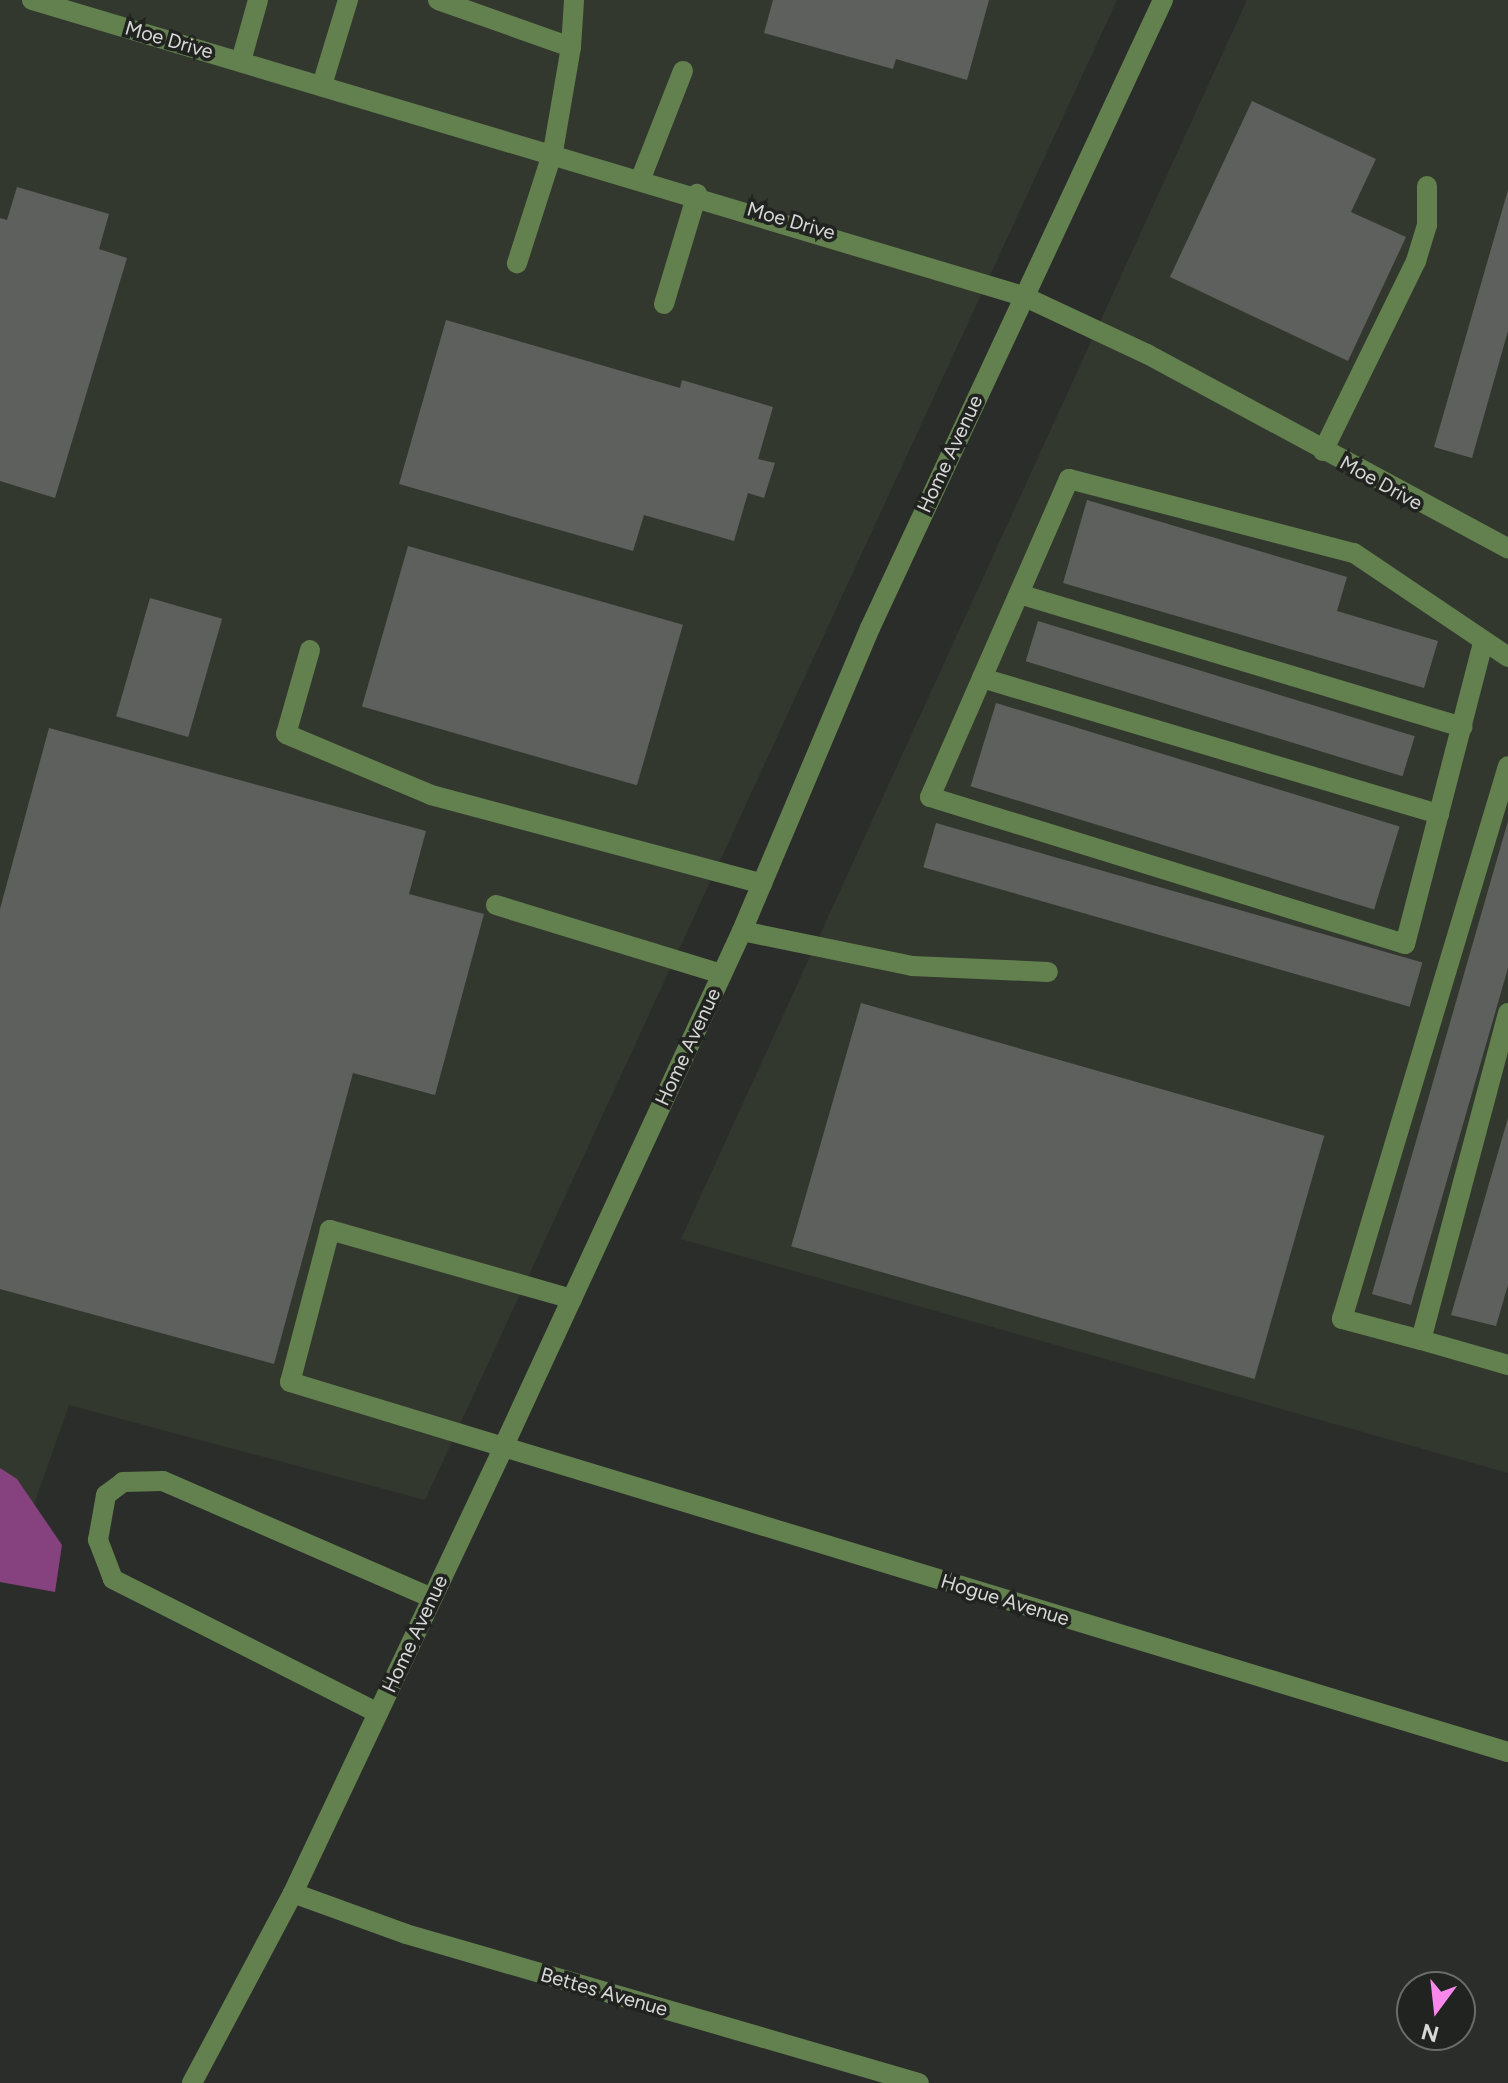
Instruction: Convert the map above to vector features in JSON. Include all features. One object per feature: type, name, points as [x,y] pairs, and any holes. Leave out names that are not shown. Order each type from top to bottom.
[{"type":"street","name":"Moe Drive","points":[[32,0],[697,194],[1023,296],[1508,548]]},
{"type":"street","points":[[241,61],[258,0]]},
{"type":"street","points":[[322,85],[348,0]]},
{"type":"street","points":[[438,0],[571,47]]},
{"type":"street","points":[[517,263],[553,151],[571,47],[574,0]]},
{"type":"street","name":"Home Avenue","points":[[192,2083],[293,1893],[501,1452],[742,931],[870,628],[1163,0]]},
{"type":"street","points":[[641,178],[683,71]]},
{"type":"street","points":[[1323,451],[1416,261],[1427,225],[1427,186]]},
{"type":"street","points":[[664,304],[697,194]]},
{"type":"street","points":[[1483,643],[1405,944],[930,797],[1069,479],[1354,553],[1508,657]]},
{"type":"street","points":[[1019,594],[1462,727]]},
{"type":"street","points":[[310,650],[286,734],[431,795],[762,884]]},
{"type":"street","points":[[982,678],[1439,814]]},
{"type":"street","points":[[1508,766],[1342,1319],[1508,1365]]},
{"type":"street","points":[[496,905],[722,974]]},
{"type":"street","points":[[742,931],[912,966],[1048,972]]},
{"type":"street","points":[[1421,1340],[1508,1013]]},
{"type":"street","name":"Hogue Avenue","points":[[572,1299],[330,1230],[290,1382],[501,1452],[1508,1752]]},
{"type":"street","points":[[378,1713],[113,1579],[98,1540],[106,1495],[123,1482],[163,1481],[432,1598]]},
{"type":"street","name":"Bettes Avenue","points":[[293,1893],[421,1938],[919,2083]]},
{"type":"shaded area","points":[[0,0],[1117,0],[425,1500],[69,1405],[26,1527],[0,1520]]},
{"type":"shaded area","points":[[1247,0],[1508,0],[1508,1473],[681,1239]]},
{"type":"shaded area","points":[[0,1468],[17,1479],[62,1545],[55,1592],[0,1582]]},
{"type":"building","points":[[773,0],[989,0],[967,80],[896,59],[893,69],[764,33]]},
{"type":"building","points":[[1252,101],[1376,159],[1351,212],[1406,237],[1348,361],[1170,277]]},
{"type":"building","points":[[17,187],[109,214],[99,249],[127,258],[55,498],[0,481],[0,218],[7,220]]},
{"type":"building","points":[[1508,190],[1508,331],[1472,458],[1434,447]]},
{"type":"building","points":[[446,320],[680,388],[682,380],[773,407],[758,459],[775,463],[764,498],[748,493],[734,541],[644,515],[633,551],[399,484]]},
{"type":"building","points":[[1087,500],[1347,577],[1337,611],[1438,641],[1424,688],[1063,583]]},
{"type":"building","points":[[408,546],[683,625],[637,785],[362,707]]},
{"type":"building","points":[[150,598],[222,619],[188,737],[116,716]]},
{"type":"building","points":[[1038,621],[1415,736],[1403,776],[1026,661]]},
{"type":"building","points":[[996,703],[1400,826],[1374,910],[971,786]]},
{"type":"building","points":[[49,728],[426,831],[409,894],[484,914],[435,1095],[353,1073],[274,1364],[0,1289],[0,909]]},
{"type":"building","points":[[1508,821],[1508,968],[1411,1305],[1372,1294]]},
{"type":"building","points":[[936,823],[1422,962],[1410,1007],[923,867]]},
{"type":"building","points":[[861,1003],[1324,1136],[1255,1379],[791,1246]]},
{"type":"building","points":[[1508,1118],[1508,1285],[1496,1326],[1451,1315]]}]
